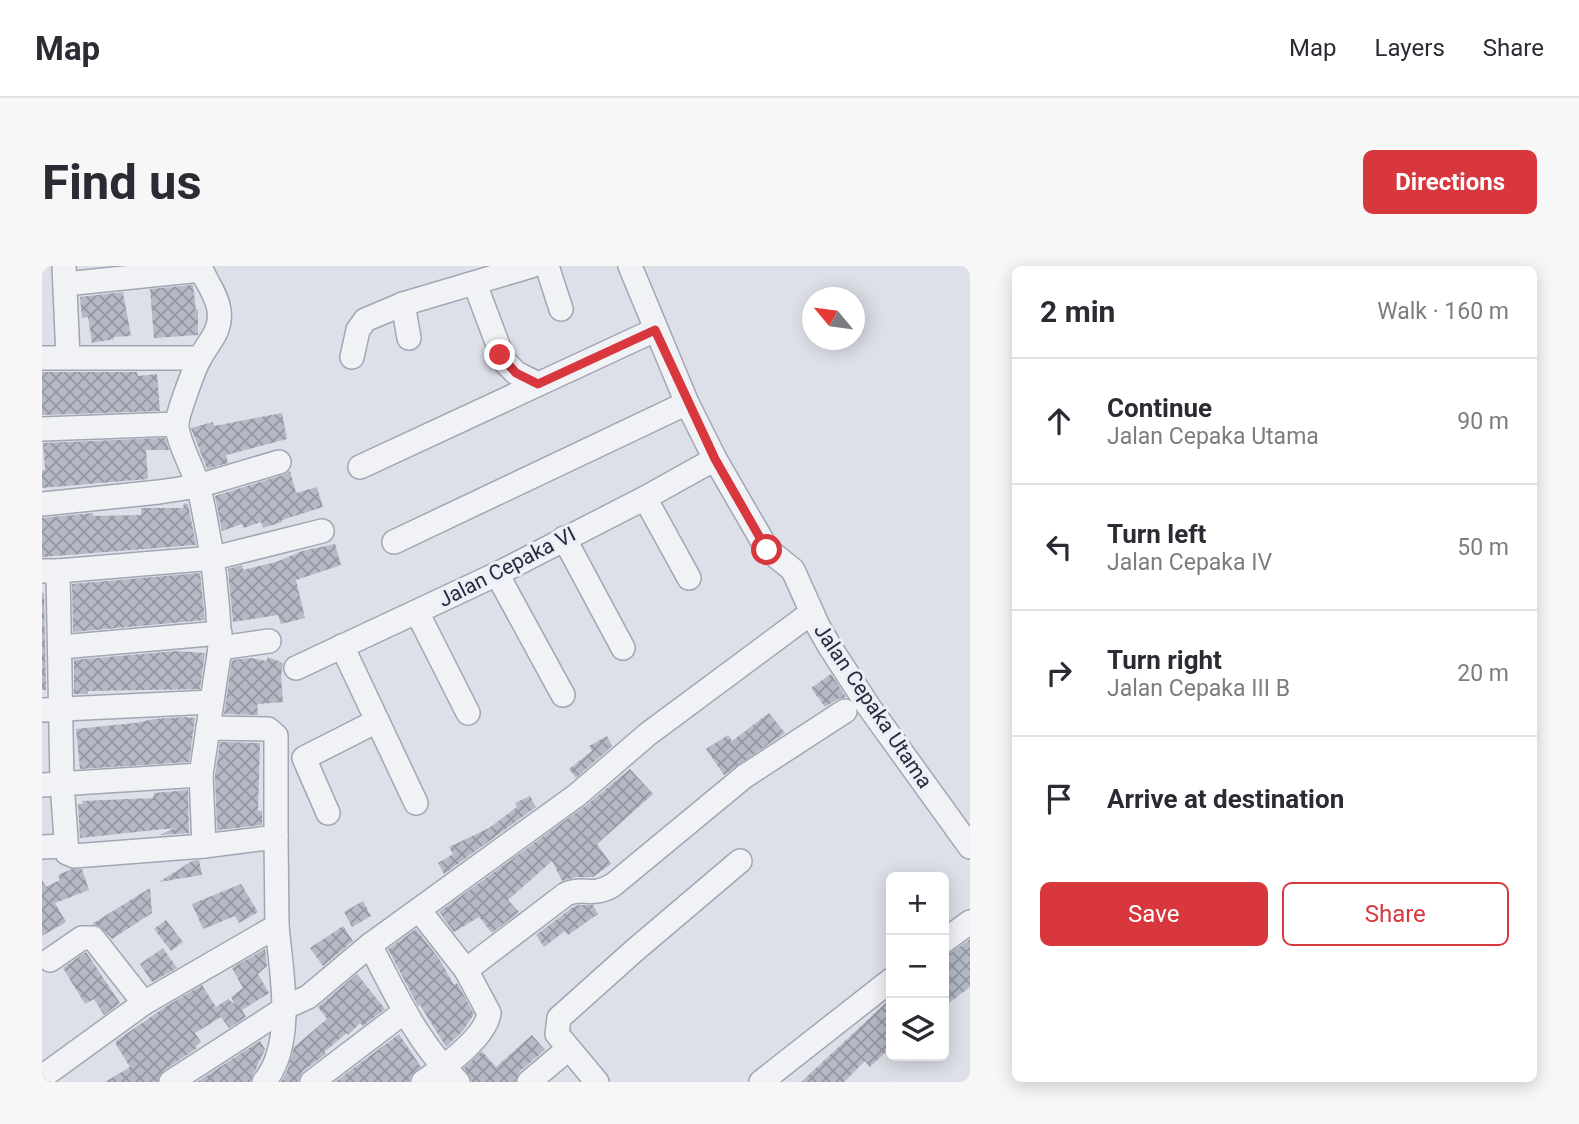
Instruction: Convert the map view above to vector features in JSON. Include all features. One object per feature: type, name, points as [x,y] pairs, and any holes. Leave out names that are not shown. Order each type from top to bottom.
[{"type":"street","points":[[352,357],[361,324],[403,304],[531,266]]},
{"type":"street","points":[[547,266],[561,309]]},
{"type":"street","name":"Jalan Cepaka Utama","points":[[630,266],[687,403],[715,459],[767,550],[793,570],[830,647],[869,707],[970,847]]},
{"type":"street","points":[[68,357],[65,275],[200,268],[215,296],[219,323],[213,340],[200,358],[177,424],[198,485],[214,558],[220,640],[201,775],[204,846]]},
{"type":"street","points":[[475,284],[504,361],[516,373],[538,384]]},
{"type":"street","points":[[403,304],[409,338]]},
{"type":"street","points":[[360,467],[655,330]]},
{"type":"street","points":[[42,358],[200,358]]},
{"type":"street","points":[[394,542],[687,403]]},
{"type":"street","points":[[42,429],[177,424]]},
{"type":"street","name":"Jalan Cepaka VI","points":[[296,668],[497,574],[715,459]]},
{"type":"street","points":[[42,504],[159,492],[198,485],[279,462]]},
{"type":"street","points":[[645,498],[689,578]]},
{"type":"street","points":[[276,837],[204,846],[74,856],[67,853],[52,784],[51,709],[61,647],[50,571],[214,558],[322,531]]},
{"type":"street","points":[[565,538],[623,648]]},
{"type":"street","points":[[497,574],[563,695]]},
{"type":"street","points":[[417,612],[468,713]]},
{"type":"street","points":[[171,1082],[294,1004],[370,945],[577,795],[648,734],[811,612]]},
{"type":"street","points":[[61,647],[220,640],[269,641]]},
{"type":"street","points":[[342,646],[416,803]]},
{"type":"street","points":[[51,709],[211,702]]},
{"type":"street","points":[[466,970],[566,894],[578,891],[601,892],[613,885],[745,776],[845,711]]},
{"type":"street","points":[[328,813],[304,758],[377,721]]},
{"type":"street","points":[[208,728],[268,729],[276,736],[277,926],[294,1004],[276,1063],[264,1082]]},
{"type":"street","points":[[52,784],[201,775]]},
{"type":"street","points":[[42,847],[65,846]]},
{"type":"street","points":[[597,1082],[557,1034],[559,1018],[740,861]]},
{"type":"street","points":[[419,910],[466,970],[489,1013],[488,1021],[451,1075],[423,1082]]},
{"type":"street","points":[[949,937],[970,922]]},
{"type":"street","points":[[42,1077],[144,1003],[277,926]]},
{"type":"street","points":[[50,960],[82,938],[93,938],[144,1003]]},
{"type":"street","points":[[370,945],[404,1012],[451,1075]]},
{"type":"street","points":[[761,1082],[886,984]]},
{"type":"street","points":[[312,1082],[404,1012]]},
{"type":"street","points":[[528,1082],[561,1055]]},
{"type":"building","points":[[193,285],[198,310],[198,335],[154,338],[150,289]]},
{"type":"building","points":[[123,292],[131,336],[113,337],[114,339],[92,343],[88,317],[82,318],[80,297]]},
{"type":"building","points":[[42,372],[137,372],[138,376],[157,374],[160,411],[42,415]]},
{"type":"building","points":[[282,413],[287,439],[226,455],[228,463],[207,469],[191,428],[213,422],[214,426]]},
{"type":"building","points":[[165,438],[169,450],[146,450],[148,479],[42,488],[42,470],[45,470],[43,443]]},
{"type":"building","points":[[290,471],[296,493],[317,487],[323,507],[263,528],[261,522],[244,528],[242,524],[222,531],[215,496]]},
{"type":"building","points":[[184,503],[188,504],[196,545],[42,557],[42,518],[93,513],[93,516],[141,515],[141,508],[183,508]]},
{"type":"building","points":[[335,544],[341,565],[296,580],[305,618],[281,624],[278,615],[233,622],[228,569],[242,565],[243,570],[276,562],[302,551]]},
{"type":"building","points":[[200,573],[205,620],[73,632],[72,584]]},
{"type":"building","points":[[44,593],[46,690],[42,690]]},
{"type":"building","points":[[176,651],[205,653],[200,689],[88,691],[88,694],[74,694],[74,660]]},
{"type":"building","points":[[268,657],[283,663],[283,702],[257,704],[258,715],[224,714],[232,660],[251,658],[266,661]]},
{"type":"building","points":[[831,674],[846,697],[825,707],[811,688]]},
{"type":"building","points":[[769,713],[785,733],[724,775],[706,749],[728,735],[732,741]]},
{"type":"building","points":[[195,718],[189,762],[80,769],[76,729]]},
{"type":"building","points":[[607,736],[612,746],[576,778],[569,769],[592,751],[589,746]]},
{"type":"building","points":[[220,742],[260,743],[258,811],[262,811],[262,825],[217,830],[215,776]]},
{"type":"building","points":[[630,769],[653,794],[597,844],[611,864],[593,877],[576,877],[562,881],[552,861],[508,900],[519,912],[492,933],[479,917],[454,932],[439,912],[585,806]]},
{"type":"building","points":[[188,790],[189,833],[160,835],[174,828],[80,838],[78,804],[83,804],[82,801],[153,798],[154,793]]},
{"type":"building","points":[[530,796],[536,807],[444,874],[438,863],[453,854],[449,847],[489,828],[517,807],[515,803]]},
{"type":"building","points":[[199,860],[202,875],[159,882],[192,861]]},
{"type":"building","points":[[72,869],[82,869],[89,890],[55,903],[66,922],[42,936],[42,880],[46,887],[60,880],[58,875]]},
{"type":"building","points":[[241,884],[258,912],[239,923],[235,916],[203,929],[192,904]]},
{"type":"building","points":[[150,888],[152,913],[112,939],[100,926],[92,924]]},
{"type":"building","points":[[363,901],[371,916],[352,927],[344,912]]},
{"type":"building","points":[[579,905],[593,905],[598,914],[568,935],[565,931],[544,947],[536,935]]},
{"type":"building","points":[[166,920],[183,942],[171,951],[154,929]]},
{"type":"building","points":[[343,926],[353,941],[323,966],[310,948]]},
{"type":"building","points":[[416,929],[440,960],[454,985],[457,983],[474,1014],[462,1032],[446,1047],[420,1005],[418,1006],[388,949]]},
{"type":"building","points":[[970,939],[970,987],[949,1003],[949,953]]},
{"type":"building","points":[[163,948],[177,968],[152,982],[140,964]]},
{"type":"building","points":[[265,949],[267,966],[258,974],[269,993],[242,1010],[246,1017],[229,1028],[221,1017],[195,1033],[201,1042],[197,1048],[163,1071],[157,1082],[105,1082],[130,1067],[115,1043],[119,1039],[202,985],[216,1007],[228,999],[235,1005],[231,997],[243,988],[232,968]]},
{"type":"building","points":[[86,952],[120,1003],[104,1015],[94,999],[85,1004],[63,968]]},
{"type":"building","points":[[357,974],[385,1009],[363,1026],[360,1023],[324,1052],[326,1054],[303,1071],[298,1082],[281,1082],[294,1047],[327,1019],[318,1007]]},
{"type":"building","points":[[886,1003],[886,1052],[870,1067],[865,1061],[844,1082],[801,1082]]},
{"type":"building","points":[[399,1034],[421,1067],[411,1076],[409,1082],[335,1082]]},
{"type":"building","points":[[532,1035],[545,1050],[520,1071],[515,1082],[472,1082],[464,1068],[482,1051],[496,1067]]},
{"type":"building","points":[[260,1041],[265,1049],[250,1082],[197,1082]]},
{"type":"route","points":[[500,355],[516,373],[538,384],[655,330],[715,459],[767,550]]}]
